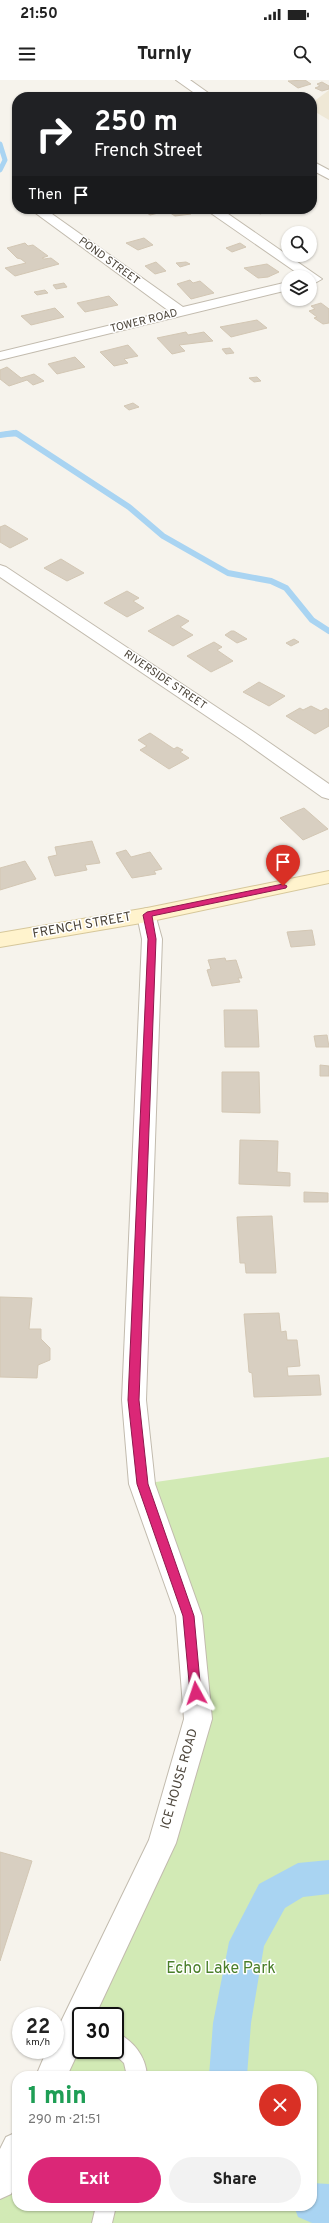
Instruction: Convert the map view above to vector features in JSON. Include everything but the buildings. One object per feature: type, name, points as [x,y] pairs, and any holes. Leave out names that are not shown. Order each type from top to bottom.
[{"type":"street","points":[[188,81],[202,92]]},
{"type":"street","points":[[317,168],[329,175]]},
{"type":"street","name":"POND STREET","points":[[44,214],[180,312]]},
{"type":"street","points":[[219,214],[299,270]]},
{"type":"street","points":[[317,279],[329,276]]},
{"type":"street","name":"TOWER ROAD","points":[[0,356],[281,288]]},
{"type":"street","name":"RIVERSIDE STREET","points":[[0,570],[248,736],[329,793]]},
{"type":"street","name":"FRENCH STREET","points":[[0,940],[147,915],[329,877]]},
{"type":"street","name":"ICE HOUSE ROAD","points":[[86,2007],[162,1843],[198,1719],[189,1616],[142,1484],[134,1400],[152,939],[147,915]]},
{"type":"street","name":"ICE HOUSE ROAD","points":[[54,2071],[72,2036]]},
{"type":"street","points":[[0,2183],[12,2158]]},
{"type":"lane","points":[[124,2048],[138,2068],[138,2071]]},
{"type":"lane","points":[[102,2223],[105,2211]]},
{"type":"shaded area","points":[[329,90],[329,120],[317,113],[317,99]]},
{"type":"green space","name":"Echo Lake Park","points":[[329,1457],[329,2223],[0,2223],[0,2183],[12,2158],[12,2211],[317,2211],[317,2071],[53,2071],[59,2059],[64,2059],[64,2049],[72,2032],[72,2059],[124,2059],[124,2007],[84,2007],[162,1843],[194,1667],[142,1484]]},
{"type":"waterway","points":[[0,144],[5,160],[0,170]]},
{"type":"waterway","points":[[7,434],[14,433]]},
{"type":"waterway","points":[[0,435],[7,434]]},
{"type":"waterway","points":[[7,434],[18,434]]},
{"type":"waterway","points":[[18,434],[129,507],[163,536],[228,573],[271,581],[286,588],[312,620],[329,631]]},
{"type":"waterway","points":[[228,2071],[232,2023],[247,1942],[272,1896],[298,1880],[329,1877]]},
{"type":"waterway","points":[[317,2203],[329,2204]]},
{"type":"route","points":[[196,1693],[189,1616],[142,1484],[134,1400],[152,939],[147,915],[283,886]]}]
